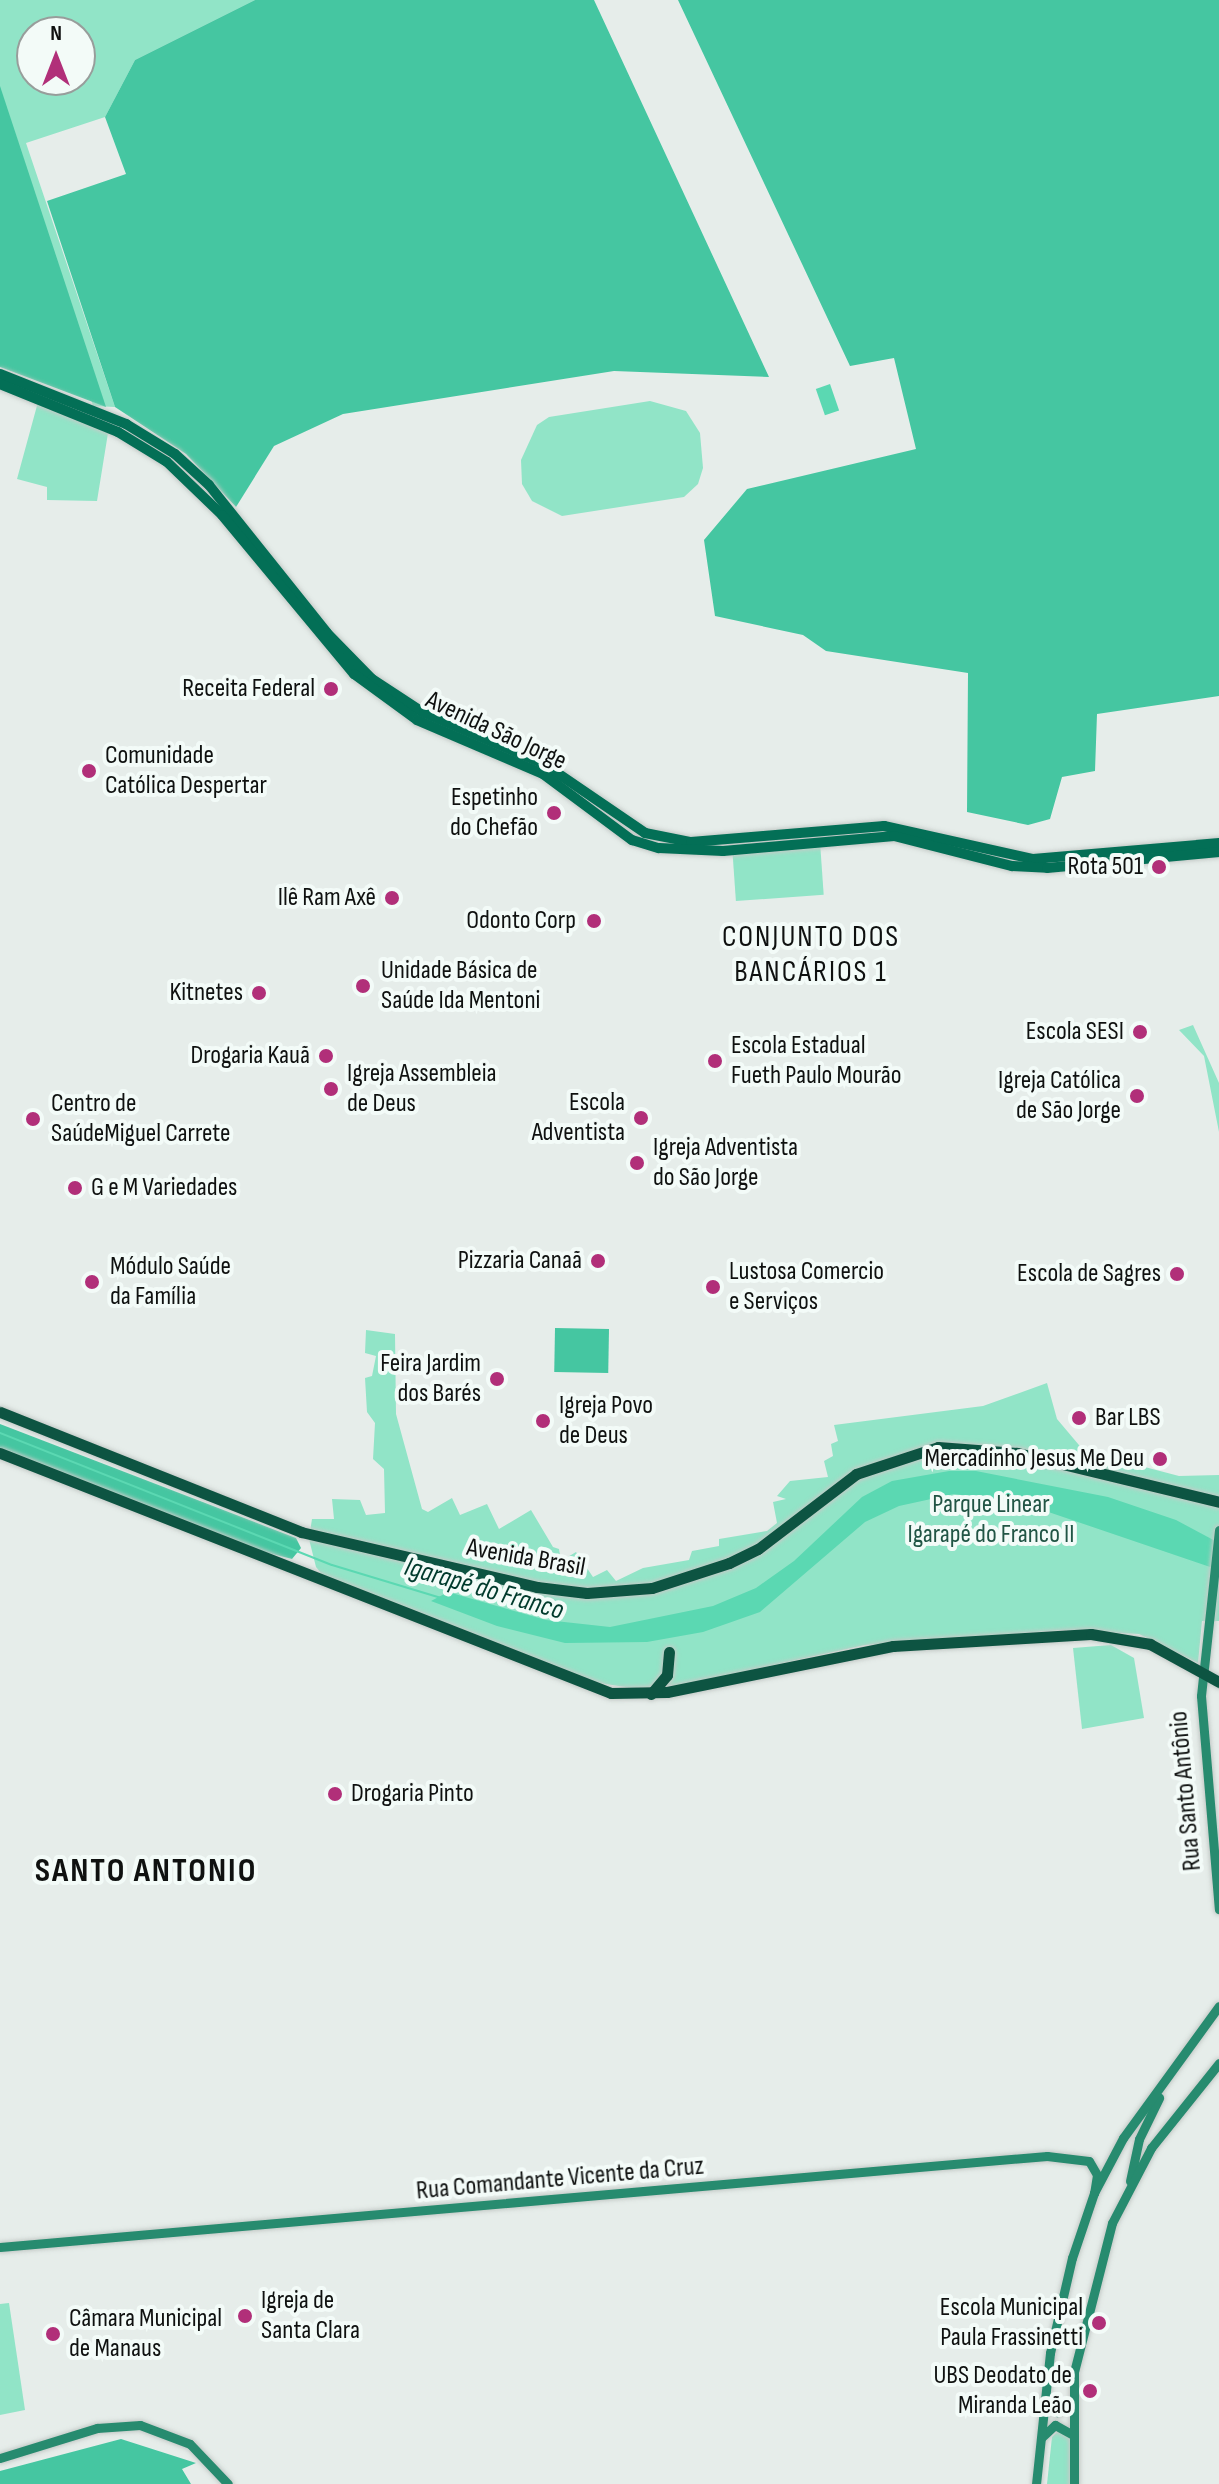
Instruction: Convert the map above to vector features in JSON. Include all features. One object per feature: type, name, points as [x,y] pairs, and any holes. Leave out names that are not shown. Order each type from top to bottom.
[{"type":"highway","name":"Avenida Brasil","points":[[0,1412],[301,1532],[537,1587],[587,1593],[661,1586],[729,1563],[758,1549],[856,1474],[938,1447],[1017,1453],[1219,1502]]},
{"type":"highway","points":[[0,1453],[567,1680],[611,1693],[651,1694],[880,1648],[1091,1634],[1150,1644],[1219,1682]]},
{"type":"highway","points":[[651,1694],[667,1675],[669,1652]]},
{"type":"main road","name":"Avenida São Jorge","points":[[0,374],[126,424],[175,454],[209,485],[327,633],[372,679],[424,713],[544,764],[645,833],[691,842],[884,826],[1033,859],[1219,843]]},
{"type":"main road","name":"Avenida São Jorge","points":[[0,384],[118,432],[167,462],[222,515],[354,674],[417,720],[543,774],[632,840],[659,848],[723,851],[894,836],[1002,864],[1047,868],[1219,852]]},
{"type":"street","name":"Rua Santo Antônio","points":[[1219,1530],[1201,1670],[1219,1909]]},
{"type":"street","points":[[1036,2484],[1044,2400],[1063,2293],[1094,2193],[1123,2138],[1219,2006]]},
{"type":"street","points":[[1074,2484],[1072,2404],[1077,2352],[1095,2273],[1130,2188],[1172,2117],[1219,2063]]},
{"type":"street","points":[[1130,2188],[1145,2122],[1179,2064]]},
{"type":"street","name":"Rua Comandante Vicente da Cruz","points":[[0,2247],[1069,2155],[1094,2168],[1094,2193]]},
{"type":"street","points":[[1044,2400],[1057,2412],[1072,2404]]},
{"type":"street","points":[[0,2458],[97,2428],[140,2425],[190,2444],[228,2484]]},
{"type":"street","points":[[1042,2437],[1055,2425],[1073,2435]]},
{"type":"green space","points":[[0,0],[255,0],[135,60],[105,117],[26,143],[115,407],[93,406],[15,146],[0,115]]},
{"type":"green space","points":[[650,401],[686,411],[700,433],[703,468],[698,484],[684,497],[562,516],[532,501],[522,484],[521,460],[537,425],[549,417]]},
{"type":"green space","points":[[38,402],[108,433],[97,501],[47,500],[47,487],[17,479]]},
{"type":"green space","points":[[820,842],[824,895],[736,901],[732,848]]},
{"type":"green space","points":[[1193,1025],[1219,1083],[1219,1132],[1204,1056],[1179,1030]]},
{"type":"green space","name":"Parque Linear Igarapé do Franco II","points":[[366,1330],[395,1334],[396,1414],[422,1509],[428,1512],[452,1498],[460,1515],[487,1504],[499,1529],[531,1510],[553,1547],[559,1549],[561,1561],[576,1552],[593,1577],[607,1570],[616,1581],[643,1568],[689,1560],[692,1551],[719,1546],[719,1539],[767,1531],[777,1523],[773,1502],[786,1499],[777,1496],[790,1481],[828,1477],[824,1461],[833,1456],[831,1444],[838,1441],[834,1425],[983,1406],[1047,1383],[1057,1419],[1084,1451],[1179,1476],[1219,1475],[1219,1621],[1202,1621],[1198,1663],[1139,1634],[1063,1630],[865,1645],[681,1685],[632,1688],[573,1679],[325,1578],[316,1567],[309,1539],[312,1519],[334,1519],[332,1499],[360,1500],[366,1515],[385,1513],[384,1469],[373,1459],[375,1423],[367,1412],[365,1378],[372,1376],[376,1356],[365,1353]]},
{"type":"green space","points":[[1111,1645],[1134,1658],[1144,1718],[1082,1729],[1073,1648]]},
{"type":"green space","points":[[9,2303],[25,2410],[0,2415],[0,2304]]},
{"type":"green space","points":[[1059,2430],[1071,2438],[1072,2484],[1047,2484],[1052,2437]]},
{"type":"shaded area","points":[[255,0],[594,0],[769,377],[614,371],[343,414],[274,446],[236,507],[186,454],[115,407],[47,201],[126,174],[105,117],[135,60]]},
{"type":"shaded area","points":[[678,0],[1219,0],[1219,696],[1097,714],[1095,771],[1062,777],[1050,819],[1028,825],[967,812],[968,673],[826,651],[803,635],[715,616],[704,540],[747,489],[916,449],[894,358],[850,366]]},
{"type":"shaded area","points":[[0,86],[106,407],[0,367]]},
{"type":"shaded area","points":[[830,384],[839,410],[825,415],[816,389]]},
{"type":"shaded area","points":[[555,1328],[609,1329],[608,1373],[554,1372]]},
{"type":"shaded area","points":[[0,1424],[296,1538],[301,1548],[292,1559],[264,1552],[0,1450]]},
{"type":"shaded area","points":[[949,1471],[976,1471],[1108,1497],[1176,1520],[1219,1543],[1219,1570],[1022,1503],[954,1494],[899,1506],[865,1522],[760,1612],[703,1632],[647,1642],[565,1643],[497,1626],[431,1601],[448,1592],[546,1620],[610,1627],[713,1606],[756,1588],[794,1561],[862,1497],[892,1481]]},
{"type":"shaded area","points":[[121,2439],[196,2463],[182,2469],[191,2484],[0,2484],[0,2471]]},
{"type":"waterway","name":"Igarapé do Franco","points":[[0,1433],[332,1565],[441,1598]]},
{"type":"place","name":"Receita Federal","points":[[331,689]]},
{"type":"place","name":"Comunidade Católica Despertar","points":[[89,771]]},
{"type":"place","name":"Espetinho do Chefão","points":[[554,813]]},
{"type":"place","name":"Rota 501","points":[[1159,867]]},
{"type":"place","name":"Ilê Ram Axê","points":[[392,898]]},
{"type":"place","name":"Odonto Corp","points":[[594,921]]},
{"type":"place","name":"Unidade Básica de Saúde Ida Mentoni","points":[[363,986]]},
{"type":"place","name":"Kitnetes","points":[[259,993]]},
{"type":"place","name":"Escola SESI","points":[[1140,1032]]},
{"type":"place","name":"Drogaria Kauã","points":[[326,1056]]},
{"type":"place","name":"Escola Estadual Fueth Paulo Mourão","points":[[715,1061]]},
{"type":"place","name":"Igreja Assembleia de Deus","points":[[331,1089]]},
{"type":"place","name":"Igreja Católica de São Jorge","points":[[1137,1096]]},
{"type":"place","name":"Escola Adventista","points":[[641,1118]]},
{"type":"place","name":"Centro de SaúdeMiguel Carrete","points":[[33,1119]]},
{"type":"place","name":"Igreja Adventista do São Jorge","points":[[637,1163]]},
{"type":"place","name":"G e M Variedades","points":[[75,1188]]},
{"type":"place","name":"Pizzaria Canaã","points":[[598,1261]]},
{"type":"place","name":"Escola de Sagres","points":[[1177,1274]]},
{"type":"place","name":"Módulo Saúde da Família","points":[[92,1282]]},
{"type":"place","name":"Lustosa Comercio e Serviços","points":[[713,1287]]},
{"type":"place","name":"Feira Jardim dos Barés","points":[[497,1379]]},
{"type":"place","name":"Bar LBS","points":[[1079,1418]]},
{"type":"place","name":"Igreja Povo de Deus","points":[[543,1421]]},
{"type":"place","name":"Mercadinho Jesus Me Deu","points":[[1160,1459]]},
{"type":"place","name":"Drogaria Pinto","points":[[335,1794]]},
{"type":"place","name":"Igreja de Santa Clara","points":[[245,2316]]},
{"type":"place","name":"Escola Municipal Paula Frassinetti","points":[[1099,2323]]},
{"type":"place","name":"Câmara Municipal de Manaus","points":[[53,2334]]},
{"type":"place","name":"UBS Deodato de Miranda Leão","points":[[1090,2391]]},
{"type":"district","name":"CONJUNTO DOS BANCÁRIOS 1","points":[[811,954]]},
{"type":"district","name":"SANTO ANTONIO","points":[[146,1871]]}]
